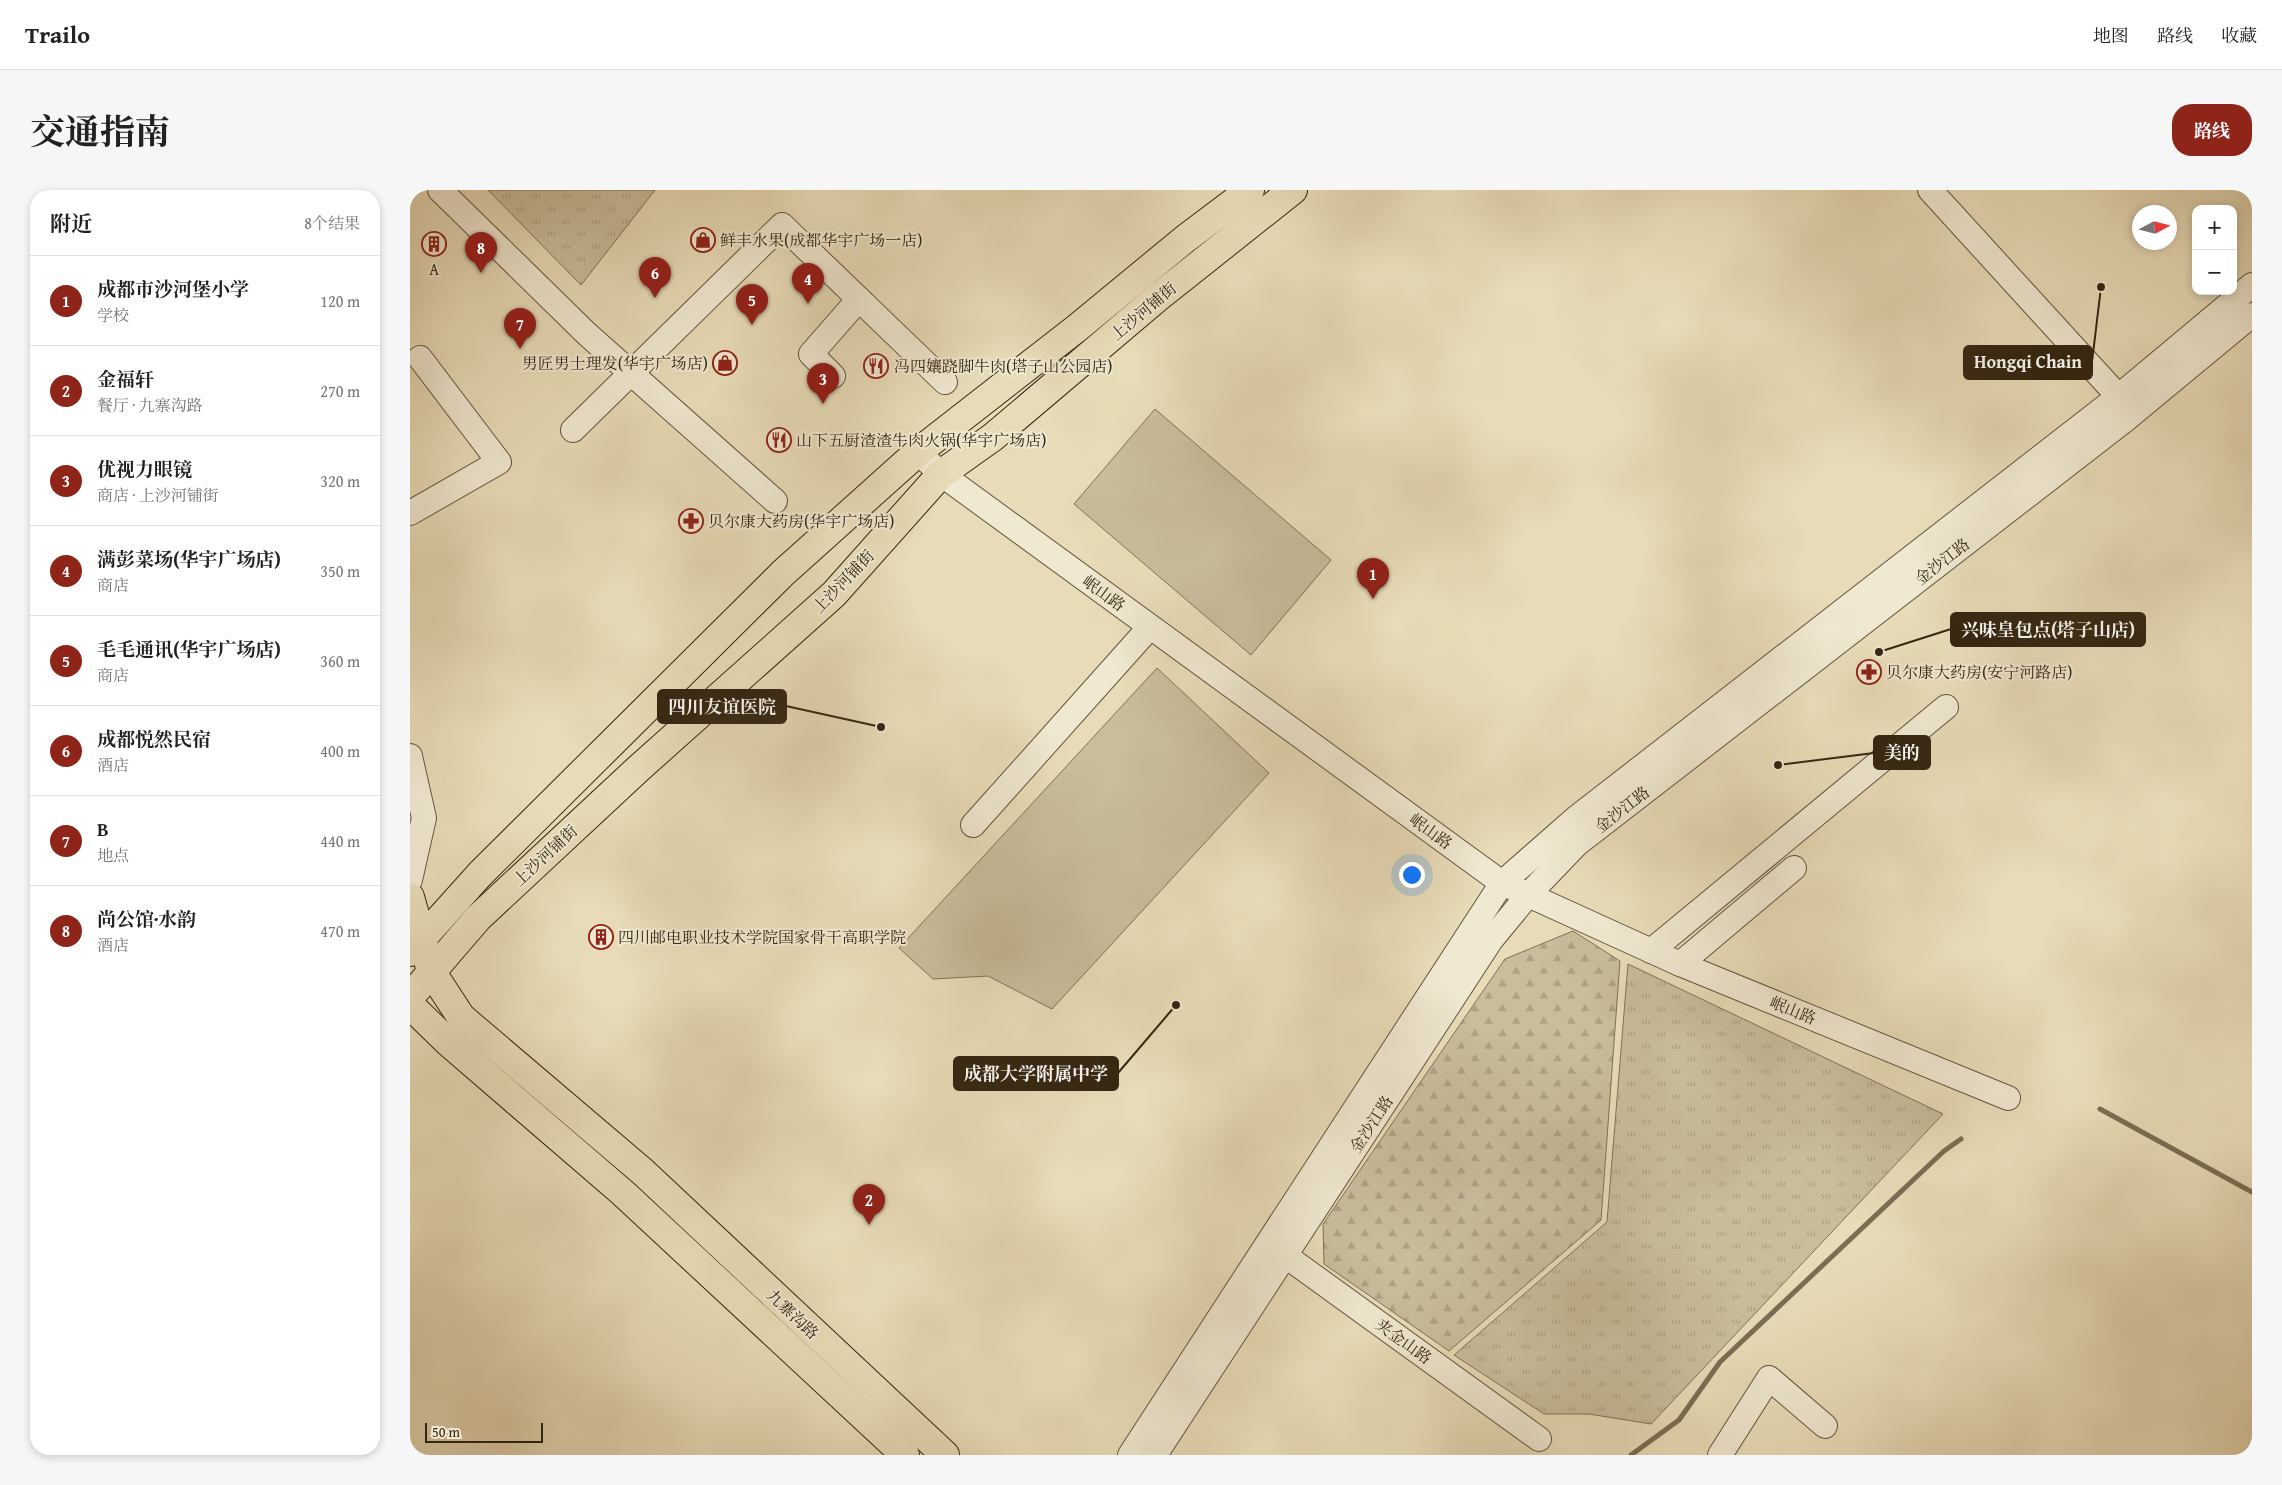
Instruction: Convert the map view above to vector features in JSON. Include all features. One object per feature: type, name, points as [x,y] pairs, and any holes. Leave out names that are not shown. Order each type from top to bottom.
[{"type":"main road","name":"上沙河铺街","points":[[415,946],[480,874],[783,573],[918,452],[1077,328],[1185,239],[1250,190]]},
{"type":"main road","name":"上沙河铺街","points":[[410,997],[492,904],[638,769],[834,594],[941,474],[993,437],[1157,298],[1293,190]]},
{"type":"main road","name":"九寨沟路","points":[[410,897],[415,946],[461,1017],[643,1172],[945,1455]]},
{"type":"main road","name":"九寨沟路","points":[[410,1005],[449,1043],[624,1193],[905,1455]]},
{"type":"street","points":[[440,190],[587,334],[775,501]]},
{"type":"street","points":[[1930,190],[2126,405]]},
{"type":"street","points":[[573,430],[782,225],[945,382]]},
{"type":"street","points":[[1277,1249],[1502,883],[1576,818],[2126,405],[2252,285]]},
{"type":"street","points":[[833,376],[811,354],[859,299]]},
{"type":"street","name":"金沙江路","points":[[1130,1455],[1277,1249],[1491,940],[1528,895],[1577,844],[2126,405],[2252,315]]},
{"type":"street","points":[[410,513],[499,462],[420,358]]},
{"type":"street","name":"岷山路","points":[[918,452],[941,474],[1502,883],[1680,964],[2008,1098]]},
{"type":"street","points":[[973,825],[1150,627]]},
{"type":"street","points":[[1652,951],[1946,707]]},
{"type":"street","points":[[410,756],[424,818],[410,880]]},
{"type":"street","points":[[1680,964],[1794,868]]},
{"type":"street","points":[[624,1193],[643,1172]]},
{"type":"street","name":"金沙江路","points":[[1155,1455],[1277,1249]]},
{"type":"street","name":"夹金山路","points":[[1277,1249],[1539,1439]]},
{"type":"street","points":[[1720,1455],[1769,1378],[1825,1426]]},
{"type":"green space","points":[[488,190],[655,190],[581,285]]},
{"type":"green space","points":[[1155,409],[1331,560],[1251,655],[1074,504]]},
{"type":"green space","points":[[1157,668],[1269,773],[1052,1009],[988,976],[933,979],[899,948]]},
{"type":"green space","points":[[1573,931],[1620,961],[1601,1220],[1449,1351],[1324,1264],[1323,1224],[1505,959]]},
{"type":"green space","points":[[1628,964],[1943,1114],[1651,1424],[1589,1414],[1544,1414],[1454,1355],[1607,1222]]},
{"type":"waterway","points":[[2100,1109],[2252,1192]]},
{"type":"waterway","points":[[1631,1455],[1679,1420],[1720,1362],[1944,1151],[1961,1139]]},
{"type":"place","name":"鲜丰水果(成都华宇广场一店)","points":[[703,240]]},
{"type":"place","name":"A","points":[[434,244]]},
{"type":"place","name":"尚公馆·水韵","points":[[481,273]]},
{"type":"place","name":"Hongqi Chain","points":[[2101,287]]},
{"type":"place","name":"成都悦然民宿","points":[[655,298]]},
{"type":"place","name":"满彭菜场(华宇广场店)","points":[[808,304]]},
{"type":"place","name":"毛毛通讯(华宇广场店)","points":[[752,325]]},
{"type":"place","name":"B","points":[[520,349]]},
{"type":"place","name":"男匠男士理发(华宇广场店)","points":[[725,363]]},
{"type":"place","name":"冯四孃跷脚牛肉(塔子山公园店)","points":[[876,366]]},
{"type":"place","name":"优视力眼镜","points":[[823,404]]},
{"type":"place","name":"山下五厨渣渣牛肉火锅(华宇广场店)","points":[[779,440]]},
{"type":"place","name":"贝尔康大药房(华宇广场店)","points":[[691,521]]},
{"type":"place","name":"成都市沙河堡小学","points":[[1373,599]]},
{"type":"place","name":"兴味皇包点(塔子山店)","points":[[1879,652]]},
{"type":"place","name":"贝尔康大药房(安宁河路店)","points":[[1869,672]]},
{"type":"place","name":"四川友谊医院","points":[[881,727]]},
{"type":"place","name":"美的","points":[[1778,765]]},
{"type":"place","name":"四川邮电职业技术学院国家骨干高职学院","points":[[601,937]]},
{"type":"place","name":"成都大学附属中学","points":[[1176,1005]]},
{"type":"place","name":"金福轩","points":[[869,1225]]}]
